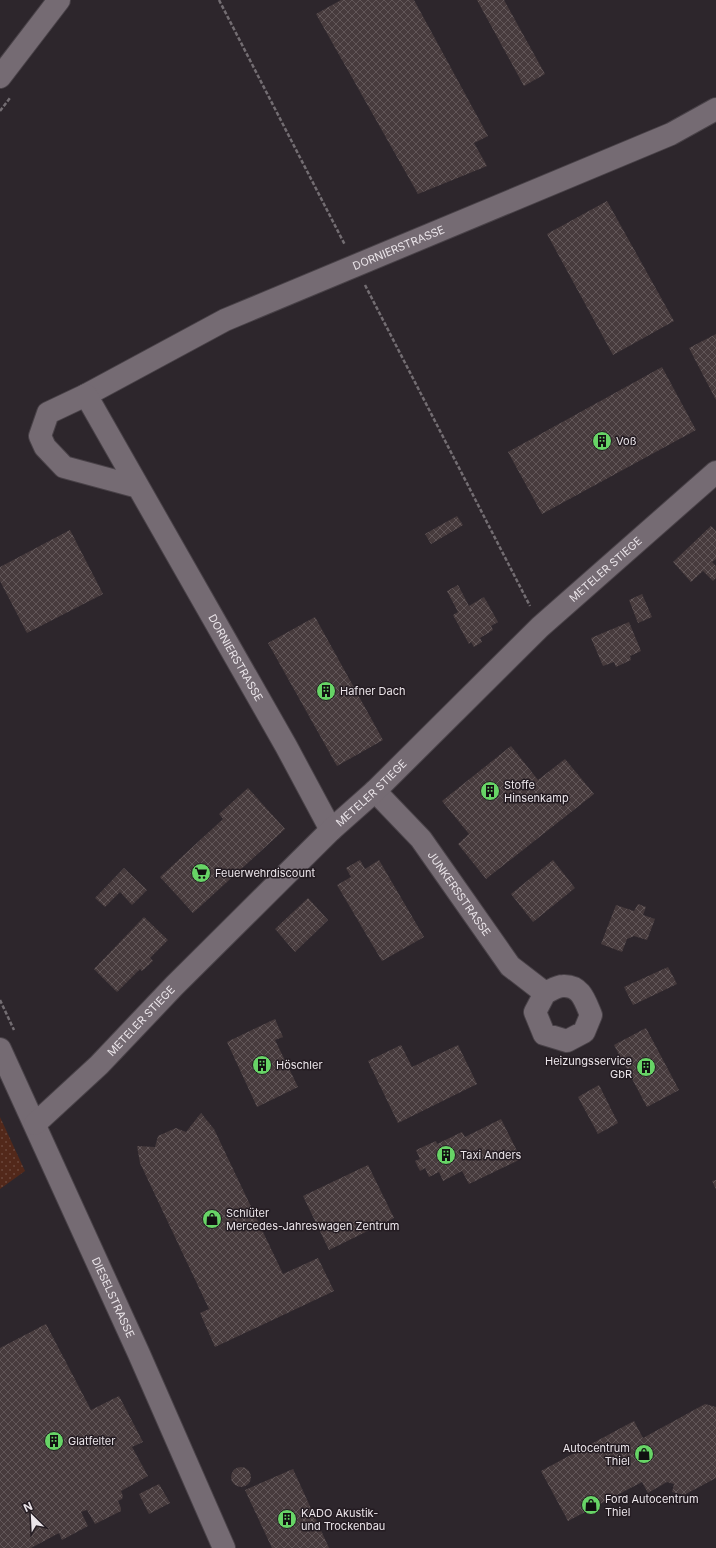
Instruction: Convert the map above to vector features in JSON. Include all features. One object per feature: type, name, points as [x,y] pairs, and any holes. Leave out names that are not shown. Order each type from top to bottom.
[{"type":"street","points":[[0,77],[59,0]]},
{"type":"street","name":"DORNIERSTRASSE","points":[[138,487],[64,467],[45,447],[40,436],[48,413],[86,396],[225,320],[671,134],[716,109]]},
{"type":"street","name":"DORNIERSTRASSE","points":[[86,396],[286,746],[331,830]]},
{"type":"street","name":"METELER STIEGE","points":[[35,1124],[98,1065],[174,986],[331,830],[375,791],[540,627],[716,472]]},
{"type":"street","name":"JUNKERSSTRASSE","points":[[375,791],[421,839],[510,966],[545,993]]},
{"type":"street","name":"DIESELSTRASSE","points":[[0,1049],[139,1354],[224,1548]]},
{"type":"path","points":[[219,0],[540,627]]},
{"type":"shaded area","points":[[0,1117],[25,1171],[0,1189]]},
{"type":"building","points":[[341,0],[414,0],[488,136],[474,143],[487,166],[418,194],[316,14]]},
{"type":"building","points":[[477,0],[504,0],[545,74],[524,86]]},
{"type":"building","points":[[607,201],[674,321],[613,355],[547,234]]},
{"type":"building","points":[[716,334],[716,400],[689,348]]},
{"type":"building","name":"Voß","points":[[662,367],[696,430],[542,514],[508,452]]},
{"type":"building","points":[[457,516],[463,525],[431,544],[425,534]]},
{"type":"building","points":[[711,526],[716,531],[716,559],[712,562],[716,566],[716,578],[713,581],[703,571],[691,582],[673,562]]},
{"type":"building","points":[[70,530],[103,594],[27,633],[0,581],[0,567]]},
{"type":"building","points":[[458,585],[469,606],[484,597],[498,622],[491,626],[493,630],[480,638],[482,642],[474,647],[471,642],[469,644],[453,615],[458,612],[447,591]]},
{"type":"building","points":[[642,594],[652,617],[638,623],[629,600]]},
{"type":"building","name":"Hafner Dach","points":[[315,617],[383,740],[337,766],[268,643]]},
{"type":"building","points":[[629,622],[641,651],[630,656],[631,660],[616,667],[614,662],[603,666],[591,638]]},
{"type":"building","points":[[511,746],[538,780],[565,759],[594,794],[486,879],[458,844],[469,834],[442,801]]},
{"type":"building","points":[[248,788],[285,829],[193,913],[160,877],[223,819],[219,814]]},
{"type":"building","points":[[360,860],[365,869],[379,860],[424,937],[382,961],[337,885],[351,877],[346,868]]},
{"type":"building","points":[[553,860],[575,888],[533,922],[511,894]]},
{"type":"building","points":[[124,868],[147,890],[132,905],[120,892],[105,907],[95,898]]},
{"type":"building","points":[[308,898],[328,920],[295,952],[275,929]]},
{"type":"building","points":[[638,904],[646,907],[643,915],[655,919],[647,940],[634,936],[627,939],[622,952],[601,944],[616,905],[634,911]]},
{"type":"building","points":[[144,917],[168,940],[150,958],[153,961],[142,971],[140,969],[117,992],[94,969]]},
{"type":"building","points":[[668,967],[677,984],[633,1005],[624,987]]},
{"type":"building","name":"Höschler","points":[[275,1019],[283,1037],[275,1040],[298,1087],[257,1107],[227,1042]]},
{"type":"building","name":"Heizungsservice GbR","points":[[646,1028],[679,1090],[647,1107],[614,1045]]},
{"type":"building","points":[[401,1045],[412,1067],[458,1045],[477,1084],[398,1123],[368,1061]]},
{"type":"building","points":[[599,1085],[618,1123],[598,1134],[578,1097]]},
{"type":"building","name":"Schlüter Mercedes-Jahreswagen Zentrum","points":[[201,1113],[214,1129],[283,1274],[318,1258],[334,1291],[215,1347],[200,1313],[209,1309],[140,1163],[137,1146],[155,1147],[158,1136],[176,1128],[186,1132]]},
{"type":"building","points":[[501,1119],[521,1159],[469,1184],[462,1171],[443,1181],[439,1172],[429,1177],[425,1168],[420,1171],[415,1161],[420,1159],[416,1150],[436,1141],[437,1144],[462,1132],[465,1137]]},
{"type":"building","points":[[368,1165],[394,1218],[329,1250],[303,1196]]},
{"type":"building","points":[[716,1180],[716,1189],[712,1181]]},
{"type":"building","name":"Glatfelter","points":[[46,1324],[91,1410],[119,1396],[143,1442],[132,1447],[148,1476],[121,1491],[123,1496],[122,1499],[118,1501],[121,1511],[95,1524],[87,1510],[81,1512],[88,1526],[62,1540],[59,1533],[31,1548],[0,1548],[0,1348]]},
{"type":"building","name":"Autocentrum Thiel","points":[[705,1404],[716,1407],[716,1478],[684,1495],[672,1492],[674,1484],[667,1482],[648,1493],[642,1482],[568,1521],[541,1471],[634,1421],[643,1438]]},
{"type":"building","points":[[241,1467],[248,1470],[251,1477],[248,1484],[241,1487],[234,1484],[231,1477],[234,1470]]},
{"type":"building","name":"KADO Akustik- und Trockenbau","points":[[293,1469],[329,1548],[272,1548],[245,1490]]},
{"type":"building","points":[[159,1484],[170,1503],[149,1514],[139,1494]]},
{"type":"place","name":"Voß","points":[[602,441]]},
{"type":"place","name":"Hafner Dach","points":[[326,691]]},
{"type":"place","name":"Stoffe Hinsenkamp","points":[[490,791]]},
{"type":"place","name":"Feuerwehrdiscount","points":[[201,873]]},
{"type":"place","name":"Höschler","points":[[262,1065]]},
{"type":"place","name":"Heizungsservice GbR","points":[[646,1067]]},
{"type":"place","name":"Taxi Anders","points":[[446,1155]]},
{"type":"place","name":"Schlüter Mercedes-Jahreswagen Zentrum","points":[[212,1219]]},
{"type":"place","name":"Glatfelter","points":[[54,1441]]},
{"type":"place","name":"Autocentrum Thiel","points":[[644,1454]]},
{"type":"place","name":"Ford Autocentrum Thiel","points":[[591,1505]]},
{"type":"place","name":"KADO Akustik- und Trockenbau","points":[[287,1519]]}]
